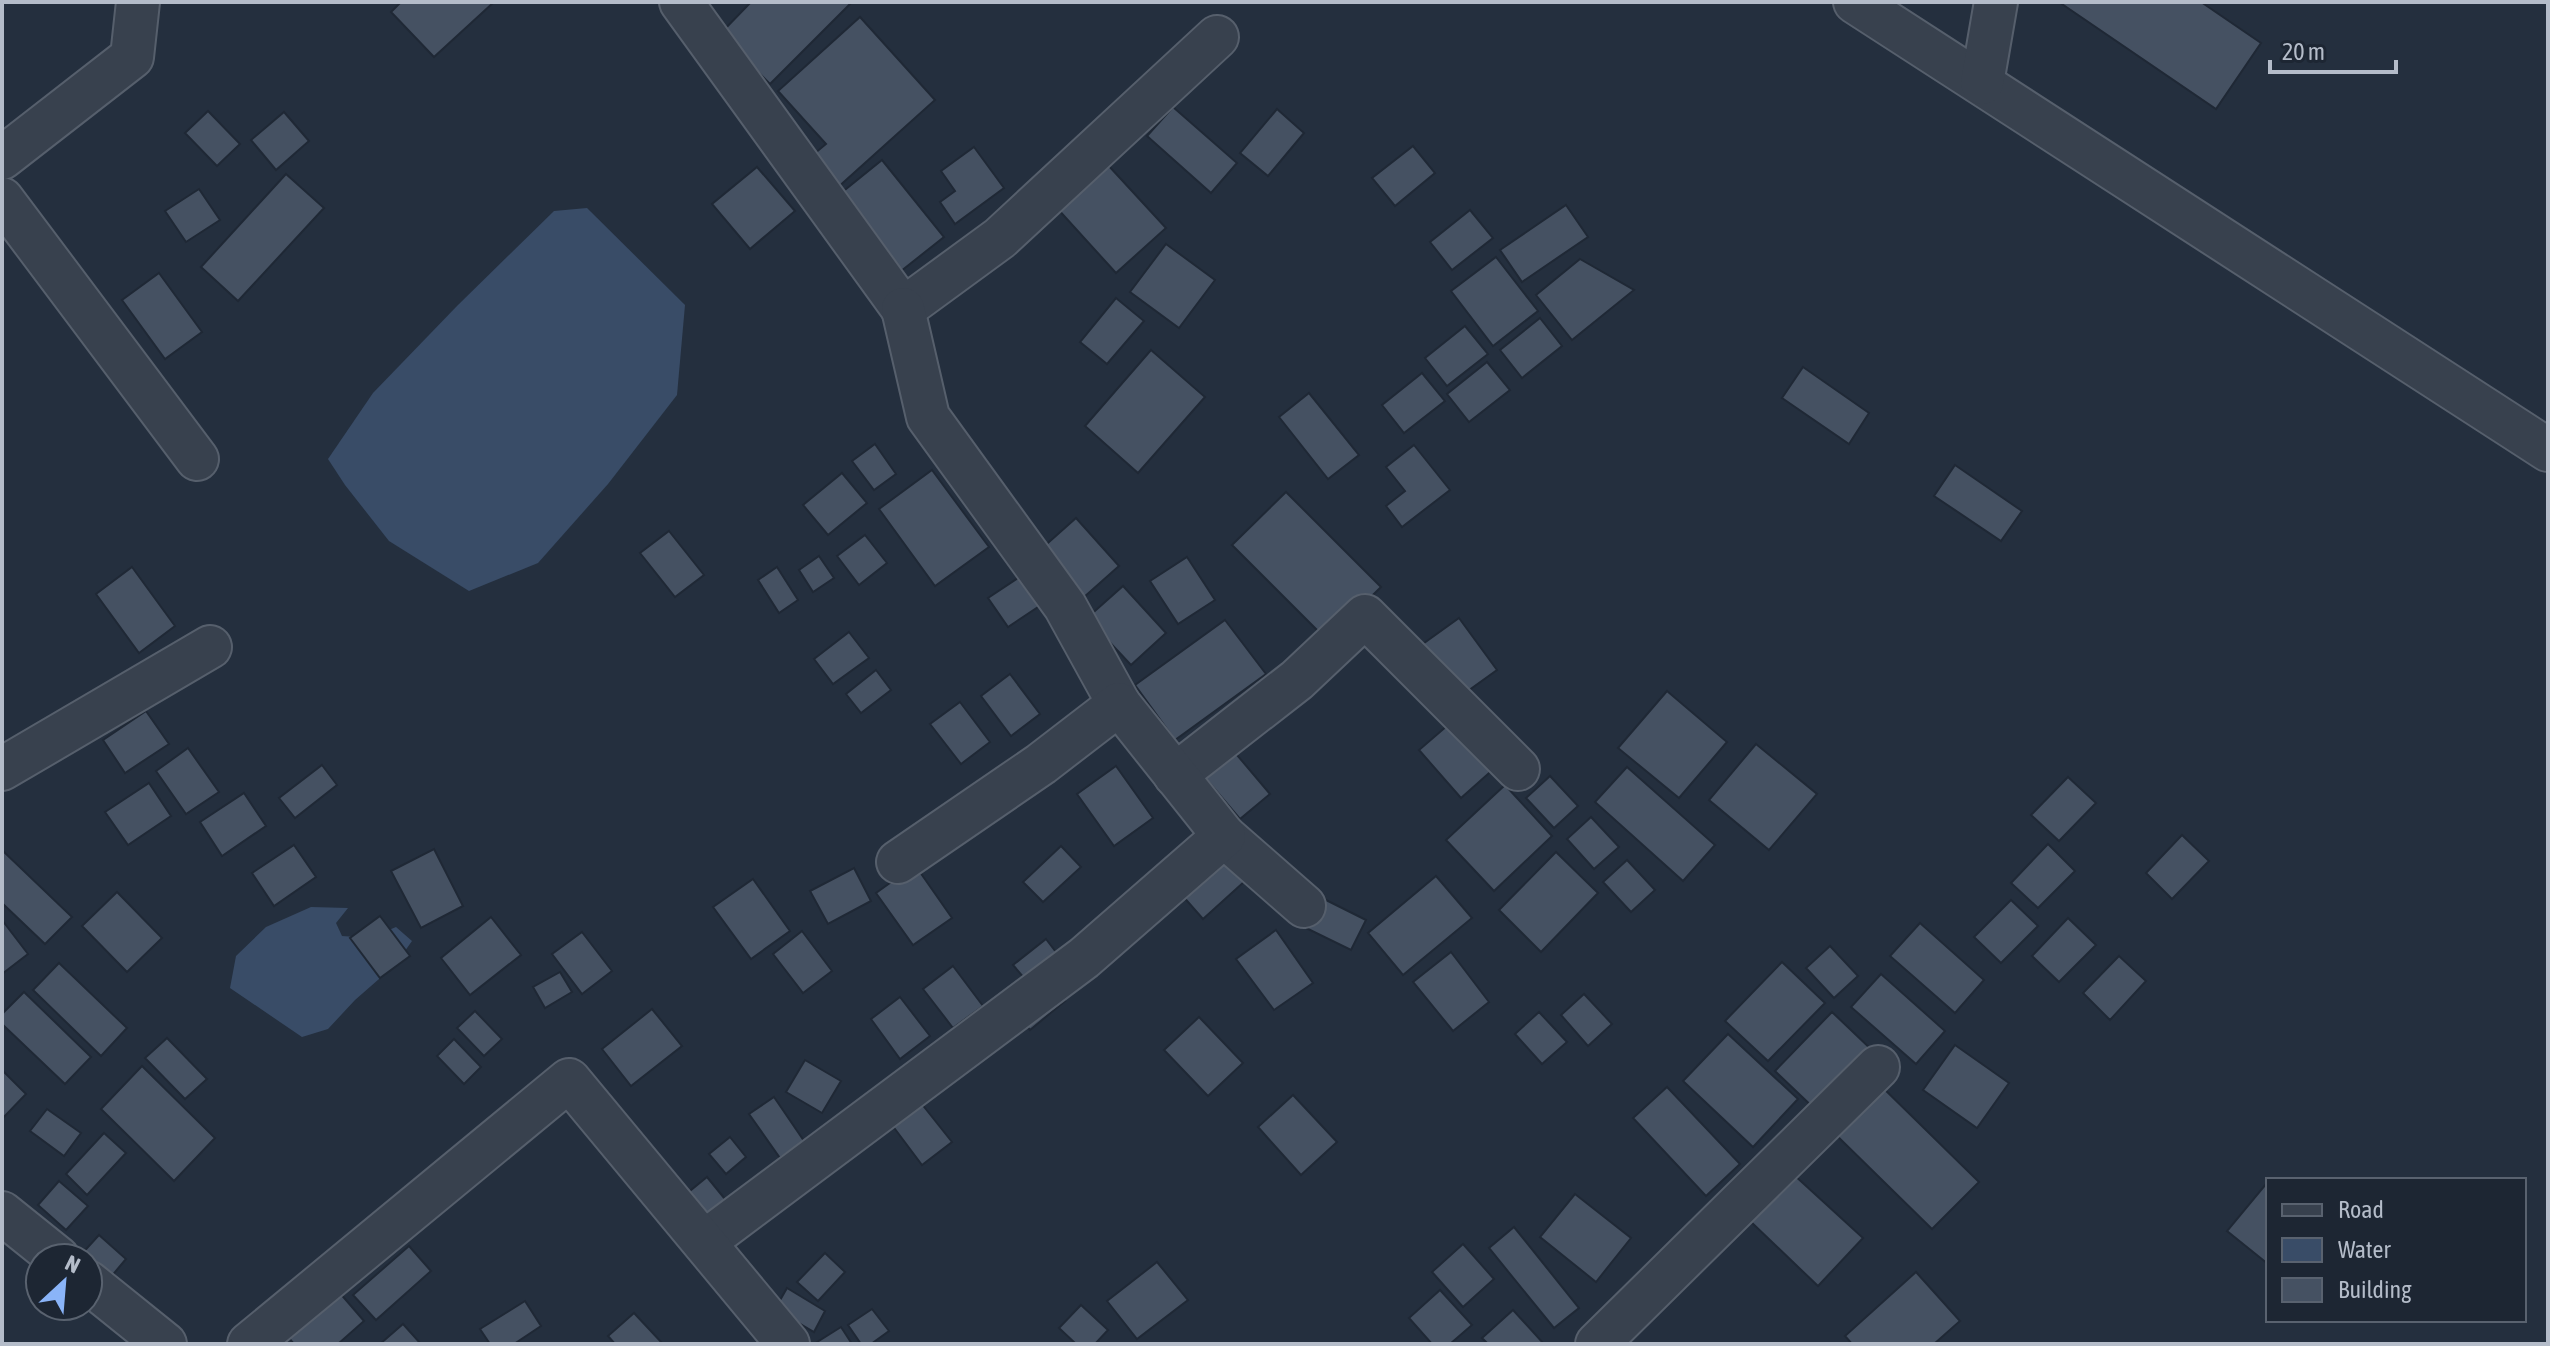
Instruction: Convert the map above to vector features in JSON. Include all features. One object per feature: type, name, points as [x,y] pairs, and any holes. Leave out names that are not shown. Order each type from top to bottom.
[{"type":"street","points":[[2,158],[132,57],[138,2]]},
{"type":"street","points":[[681,2],[903,309],[928,417],[1065,606],[1119,704],[1224,836],[1304,906]]},
{"type":"street","points":[[1855,2],[2548,450]]},
{"type":"street","points":[[1982,83],[1996,2]]},
{"type":"street","points":[[903,309],[1000,238],[1217,37]]},
{"type":"street","points":[[2,199],[197,459]]},
{"type":"street","points":[[1175,775],[1297,680],[1365,616],[1518,769]]},
{"type":"street","points":[[2,769],[210,647]]},
{"type":"street","points":[[898,862],[1041,764],[1119,704]]},
{"type":"street","points":[[704,1242],[1084,958],[1224,836]]},
{"type":"street","points":[[1597,1344],[1878,1067]]},
{"type":"street","points":[[249,1344],[569,1080],[788,1344]]},
{"type":"street","points":[[2,1213],[38,1242]]},
{"type":"street","points":[[104,1295],[165,1344]]},
{"type":"water","points":[[587,208],[685,305],[677,395],[608,484],[538,563],[469,591],[389,541],[328,459],[373,393],[554,211]]},
{"type":"water","points":[[311,907],[348,908],[336,923],[342,936],[370,938],[396,927],[412,941],[395,965],[328,1029],[302,1037],[230,988],[236,956],[266,927]]},
{"type":"building","points":[[401,2],[494,2],[434,57],[391,12]]},
{"type":"building","points":[[751,2],[852,2],[770,84],[720,34]]},
{"type":"building","points":[[2059,2],[2201,2],[2261,43],[2216,109]]},
{"type":"building","points":[[860,17],[935,100],[836,189],[808,159],[826,144],[778,91]]},
{"type":"building","points":[[1173,107],[1237,163],[1211,193],[1147,136]]},
{"type":"building","points":[[1277,109],[1304,133],[1268,176],[1240,153]]},
{"type":"building","points":[[208,111],[240,144],[217,166],[185,133]]},
{"type":"building","points":[[284,112],[309,141],[276,170],[251,140]]},
{"type":"building","points":[[1413,146],[1435,173],[1395,206],[1372,178]]},
{"type":"building","points":[[974,147],[1004,188],[955,224],[940,202],[955,191],[941,171]]},
{"type":"building","points":[[1096,152],[1166,228],[1116,273],[1046,196]]},
{"type":"building","points":[[882,160],[944,237],[891,279],[830,202]]},
{"type":"building","points":[[757,167],[795,211],[750,249],[712,204]]},
{"type":"building","points":[[286,174],[324,208],[238,301],[201,267]]},
{"type":"building","points":[[199,189],[220,220],[186,242],[165,211]]},
{"type":"building","points":[[1566,205],[1588,237],[1522,282],[1500,250]]},
{"type":"building","points":[[1470,210],[1493,238],[1452,270],[1430,242]]},
{"type":"building","points":[[1166,244],[1215,280],[1179,328],[1130,292]]},
{"type":"building","points":[[1496,257],[1538,311],[1493,346],[1451,291]]},
{"type":"building","points":[[1580,259],[1634,290],[1572,340],[1536,295]]},
{"type":"building","points":[[159,273],[202,332],[165,359],[122,300]]},
{"type":"building","points":[[1116,298],[1144,321],[1107,364],[1080,342]]},
{"type":"building","points":[[1540,318],[1562,346],[1522,378],[1500,350]]},
{"type":"building","points":[[1465,326],[1488,354],[1447,386],[1425,358]]},
{"type":"building","points":[[1151,350],[1205,397],[1138,473],[1085,426]]},
{"type":"building","points":[[1487,362],[1510,390],[1469,422],[1447,394]]},
{"type":"building","points":[[1803,367],[1869,413],[1849,444],[1782,398]]},
{"type":"building","points":[[1422,373],[1445,401],[1404,433],[1382,405]]},
{"type":"building","points":[[1309,393],[1359,455],[1328,479],[1279,417]]},
{"type":"building","points":[[875,444],[896,474],[874,490],[852,461]]},
{"type":"building","points":[[1414,445],[1450,490],[1402,527],[1386,506],[1405,491],[1386,467]]},
{"type":"building","points":[[1955,465],[2022,511],[2001,541],[1934,496]]},
{"type":"building","points":[[932,470],[989,547],[935,586],[879,509]]},
{"type":"building","points":[[842,473],[867,503],[828,535],[803,505]]},
{"type":"building","points":[[1286,492],[1381,587],[1327,640],[1232,545]]},
{"type":"building","points":[[1076,518],[1119,566],[1083,598],[1040,550]]},
{"type":"building","points":[[669,531],[704,575],[675,597],[640,553]]},
{"type":"building","points":[[865,535],[887,563],[859,585],[837,556]]},
{"type":"building","points":[[819,556],[834,578],[813,592],[799,570]]},
{"type":"building","points":[[1187,557],[1215,600],[1178,624],[1150,581]]},
{"type":"building","points":[[132,567],[175,626],[139,653],[96,594]]},
{"type":"building","points":[[777,567],[798,600],[779,613],[758,580]]},
{"type":"building","points":[[1027,572],[1047,601],[1008,627],[988,598]]},
{"type":"building","points":[[1123,586],[1166,633],[1131,665],[1087,618]]},
{"type":"building","points":[[1459,618],[1497,670],[1458,698],[1420,646]]},
{"type":"building","points":[[1225,620],[1266,674],[1175,740],[1135,685]]},
{"type":"building","points":[[849,632],[869,658],[833,684],[814,659]]},
{"type":"building","points":[[876,670],[891,690],[861,713],[846,694]]},
{"type":"building","points":[[1010,674],[1040,714],[1011,736],[981,696]]},
{"type":"building","points":[[1667,691],[1727,742],[1679,798],[1618,748]]},
{"type":"building","points":[[960,702],[990,742],[961,764],[930,724]]},
{"type":"building","points":[[146,711],[169,744],[125,773],[103,740]]},
{"type":"building","points":[[1455,719],[1497,766],[1461,798],[1419,750]]},
{"type":"building","points":[[1226,742],[1270,794],[1240,819],[1196,767]]},
{"type":"building","points":[[1756,744],[1817,794],[1769,850],[1709,800]]},
{"type":"building","points":[[188,748],[219,792],[186,814],[156,771]]},
{"type":"building","points":[[322,765],[337,785],[295,818],[279,798]]},
{"type":"building","points":[[1116,766],[1153,818],[1114,846],[1077,794]]},
{"type":"building","points":[[1627,767],[1715,845],[1683,881],[1595,802]]},
{"type":"building","points":[[1550,776],[1578,806],[1554,828],[1526,798]]},
{"type":"building","points":[[2068,777],[2096,803],[2059,841],[2031,815]]},
{"type":"building","points":[[149,783],[171,816],[128,845],[105,812]]},
{"type":"building","points":[[1505,785],[1552,836],[1494,891],[1446,840]]},
{"type":"building","points":[[244,793],[266,826],[222,856],[200,822]]},
{"type":"building","points":[[1591,817],[1619,847],[1594,869],[1567,839]]},
{"type":"building","points":[[2182,835],[2209,861],[2172,899],[2146,873]]},
{"type":"building","points":[[2048,844],[2075,871],[2038,908],[2011,883]]},
{"type":"building","points":[[294,845],[316,877],[274,906],[252,873]]},
{"type":"building","points":[[1061,846],[1081,867],[1043,902],[1023,882]]},
{"type":"building","points":[[434,849],[463,906],[421,928],[391,871]]},
{"type":"building","points":[[3,851],[72,917],[45,944],[2,903]]},
{"type":"building","points":[[1556,852],[1598,893],[1541,952],[1499,910]]},
{"type":"building","points":[[1222,856],[1245,881],[1203,919],[1181,894]]},
{"type":"building","points":[[1627,860],[1655,890],[1631,912],[1603,882]]},
{"type":"building","points":[[915,865],[952,918],[913,945],[876,893]]},
{"type":"building","points":[[854,868],[871,901],[828,924],[810,891]]},
{"type":"building","points":[[1436,876],[1472,918],[1403,975],[1368,933]]},
{"type":"building","points":[[753,879],[790,931],[751,959],[713,907]]},
{"type":"building","points":[[117,892],[162,938],[127,972],[82,926]]},
{"type":"building","points":[[1322,898],[1366,920],[1351,950],[1306,928]]},
{"type":"building","points":[[2011,900],[2038,926],[2001,963],[1974,937]]},
{"type":"building","points":[[380,916],[410,956],[380,978],[350,938]]},
{"type":"building","points":[[491,917],[521,955],[470,995],[441,958]]},
{"type":"building","points":[[2068,918],[2096,945],[2059,982],[2032,956]]},
{"type":"building","points":[[2,920],[28,954],[2,974]]},
{"type":"building","points":[[1920,923],[1984,980],[1955,1013],[1890,956]]},
{"type":"building","points":[[1276,930],[1313,983],[1274,1010],[1236,959]]},
{"type":"building","points":[[802,931],[832,971],[803,993],[773,954]]},
{"type":"building","points":[[582,932],[612,971],[582,994],[552,954]]},
{"type":"building","points":[[1046,939],[1062,960],[1030,985],[1013,965]]},
{"type":"building","points":[[1830,946],[1858,976],[1834,998],[1806,968]]},
{"type":"building","points":[[1451,952],[1489,1002],[1453,1031],[1413,982]]},
{"type":"building","points":[[2119,956],[2146,981],[2110,1020],[2083,993]]},
{"type":"building","points":[[1782,962],[1825,1003],[1768,1061],[1725,1021]]},
{"type":"building","points":[[59,963],[127,1028],[101,1056],[33,990]]},
{"type":"building","points":[[953,966],[983,1006],[953,1028],[923,989]]},
{"type":"building","points":[[560,972],[572,992],[545,1008],[533,987]]},
{"type":"building","points":[[1881,974],[1945,1031],[1916,1064],[1851,1007]]},
{"type":"building","points":[[1056,989],[1065,1001],[1030,1030],[1021,1019]]},
{"type":"building","points":[[24,992],[91,1057],[65,1084],[2,1024],[2,1014]]},
{"type":"building","points":[[1584,994],[1612,1024],[1588,1046],[1561,1015]]},
{"type":"building","points":[[900,997],[930,1036],[900,1059],[871,1019]]},
{"type":"building","points":[[652,1009],[682,1046],[631,1086],[602,1049]]},
{"type":"building","points":[[475,1011],[502,1039],[484,1056],[457,1028]]},
{"type":"building","points":[[1539,1012],[1567,1042],[1542,1064],[1515,1034]]},
{"type":"building","points":[[1832,1012],[1875,1053],[1818,1112],[1775,1071]]},
{"type":"building","points":[[1199,1017],[1243,1063],[1208,1096],[1164,1050]]},
{"type":"building","points":[[1728,1034],[1798,1099],[1753,1147],[1683,1081]]},
{"type":"building","points":[[167,1038],[207,1079],[185,1099],[145,1058]]},
{"type":"building","points":[[454,1039],[481,1067],[464,1084],[437,1056]]},
{"type":"building","points":[[1955,1045],[2009,1083],[1977,1128],[1923,1090]]},
{"type":"building","points":[[805,1060],[841,1081],[822,1113],[786,1092]]},
{"type":"building","points":[[142,1066],[215,1138],[174,1181],[101,1109]]},
{"type":"building","points":[[2,1070],[26,1094],[2,1119]]},
{"type":"building","points":[[1876,1081],[1979,1182],[1932,1229],[1829,1128]]},
{"type":"building","points":[[1667,1087],[1740,1164],[1706,1196],[1633,1118]]},
{"type":"building","points":[[1293,1095],[1337,1142],[1301,1175],[1258,1127]]},
{"type":"building","points":[[774,1097],[804,1141],[780,1158],[749,1114]]},
{"type":"building","points":[[921,1103],[952,1142],[922,1165],[892,1125]]},
{"type":"building","points":[[47,1109],[81,1133],[64,1156],[30,1131]]},
{"type":"building","points":[[104,1133],[126,1153],[87,1195],[66,1174]]},
{"type":"building","points":[[730,1137],[746,1157],[726,1174],[709,1154]]},
{"type":"building","points":[[1793,1174],[1863,1238],[1818,1286],[1749,1220]]},
{"type":"building","points":[[707,1177],[729,1204],[708,1222],[685,1195]]},
{"type":"building","points":[[59,1181],[88,1206],[66,1230],[38,1205]]},
{"type":"building","points":[[2266,1184],[2266,1262],[2227,1231]]},
{"type":"building","points":[[1575,1194],[1631,1238],[1596,1282],[1540,1237]]},
{"type":"building","points":[[1514,1227],[1579,1308],[1554,1328],[1489,1248]]},
{"type":"building","points":[[99,1235],[126,1259],[105,1284],[104,1242],[93,1242]]},
{"type":"building","points":[[1463,1244],[1494,1279],[1463,1307],[1432,1272]]},
{"type":"building","points":[[409,1246],[431,1271],[376,1320],[353,1295]]},
{"type":"building","points":[[825,1253],[845,1272],[818,1301],[797,1282]]},
{"type":"building","points":[[1157,1262],[1188,1300],[1137,1339],[1107,1301]]},
{"type":"building","points":[[1916,1272],[1960,1321],[1934,1344],[1852,1344],[1845,1336]]},
{"type":"building","points":[[333,1285],[364,1321],[338,1344],[294,1344],[281,1329]]},
{"type":"building","points":[[787,1288],[825,1311],[814,1332],[775,1309]]},
{"type":"building","points":[[1440,1290],[1472,1325],[1450,1344],[1432,1344],[1409,1318]]},
{"type":"building","points":[[525,1301],[541,1326],[514,1344],[490,1344],[480,1329]]},
{"type":"building","points":[[1081,1305],[1108,1330],[1095,1344],[1076,1344],[1059,1328]]},
{"type":"building","points":[[872,1309],[889,1331],[871,1344],[861,1344],[848,1325]]},
{"type":"building","points":[[1513,1310],[1544,1344],[1488,1344],[1482,1338]]},
{"type":"building","points":[[634,1313],[663,1344],[615,1344],[608,1336]]},
{"type":"building","points":[[403,1324],[421,1344],[380,1344]]},
{"type":"building","points":[[841,1327],[852,1344],[814,1344]]}]
